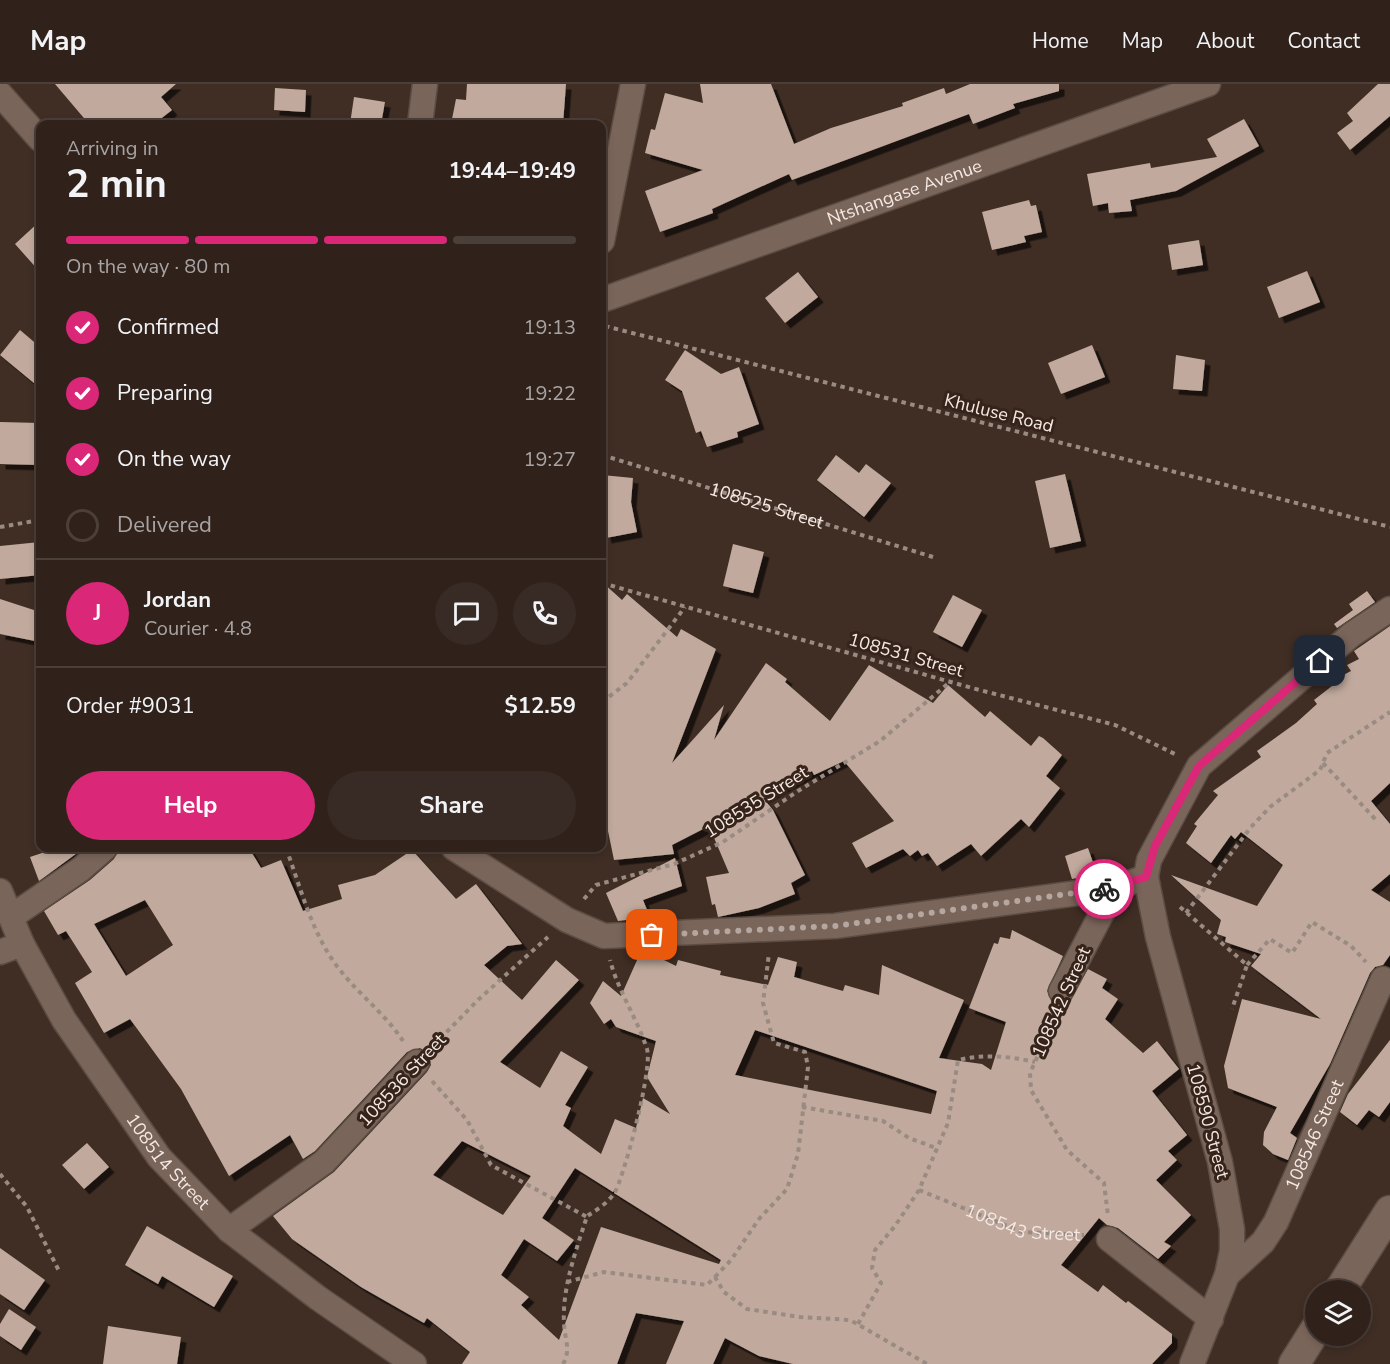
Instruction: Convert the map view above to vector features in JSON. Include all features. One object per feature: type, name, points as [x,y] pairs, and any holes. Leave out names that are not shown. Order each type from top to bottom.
[{"type":"street","points":[[420,120],[425,84]]},
{"type":"street","points":[[606,221],[633,84]]},
{"type":"street","name":"Ntshangase Avenue","points":[[606,299],[1208,84]]},
{"type":"street","points":[[0,94],[36,134]]},
{"type":"street","name":"108590 Street","points":[[1192,1364],[1227,1275],[1232,1251],[1227,1195],[1158,937],[1146,877],[1155,846],[1199,766],[1351,635],[1390,609]]},
{"type":"street","points":[[11,917],[81,869],[100,852]]},
{"type":"street","points":[[460,852],[567,920],[604,936],[835,926],[1115,888],[1146,877]]},
{"type":"street","name":"108542 Street","points":[[1061,991],[1115,888]]},
{"type":"street","name":"108514 Street","points":[[0,891],[11,917],[11,948],[159,1157],[229,1230],[318,1298],[414,1364]]},
{"type":"street","name":"108546 Street","points":[[1227,1275],[1263,1242],[1276,1222],[1383,979]]},
{"type":"street","name":"108536 Street","points":[[229,1230],[324,1162],[417,1062]]},
{"type":"street","points":[[1346,1280],[1390,1211]]},
{"type":"street","points":[[1109,1239],[1211,1319]]},
{"type":"street","points":[[1294,1364],[1305,1346]]},
{"type":"path","name":"Khuluse Road","points":[[606,326],[1390,527]]},
{"type":"path","name":"108525 Street","points":[[606,456],[933,557]]},
{"type":"path","points":[[0,527],[36,521]]},
{"type":"path","name":"108531 Street","points":[[606,584],[950,682],[1115,725],[1199,766]]},
{"type":"path","points":[[606,699],[627,682],[685,607]]},
{"type":"path","name":"108535 Street","points":[[567,920],[596,885],[674,864],[723,842],[798,791],[880,741],[950,682]]},
{"type":"path","points":[[1247,965],[1186,913],[1251,827],[1270,807],[1320,770],[1327,753],[1390,712]]},
{"type":"path","points":[[1323,763],[1376,820]]},
{"type":"path","name":"108536 Street","points":[[417,1062],[479,999],[567,920]]},
{"type":"path","points":[[1232,1009],[1247,965],[1270,939],[1292,953],[1312,922],[1351,946],[1383,979]]},
{"type":"path","points":[[567,1282],[604,1272],[707,1285],[731,1260],[759,1219],[787,1190],[798,1154],[808,1067],[805,1052],[774,1043],[763,1003],[772,929]]},
{"type":"path","points":[[563,1364],[569,1354],[564,1323],[567,1282],[587,1216],[601,1208],[615,1192],[638,1119],[648,1051],[613,972],[604,936]]},
{"type":"path","name":"108542 Street","points":[[1061,991],[1055,1021],[1030,1073],[1032,1090],[1067,1150],[1084,1164],[1106,1188],[1109,1239]]},
{"type":"path","points":[[858,1324],[881,1283],[873,1268],[875,1250],[895,1226],[919,1190],[948,1123],[958,1060],[976,1055],[1035,1062]]},
{"type":"path","points":[[802,1107],[883,1121],[909,1138],[936,1148]]},
{"type":"path","points":[[0,1174],[27,1206],[60,1273]]},
{"type":"path","name":"108543 Street","points":[[919,1190],[1022,1232],[1109,1239]]},
{"type":"path","points":[[715,1277],[724,1292],[747,1309],[800,1317],[850,1320],[927,1364]]},
{"type":"building","points":[[55,84],[176,84],[161,97],[172,110],[159,120],[86,120]]},
{"type":"building","points":[[467,84],[566,84],[563,120],[452,120],[456,99],[466,100]]},
{"type":"building","points":[[700,84],[771,84],[794,144],[831,128],[903,106],[902,103],[944,88],[946,94],[970,84],[1059,84],[1059,91],[1013,104],[1015,108],[973,124],[969,114],[792,180],[789,174],[712,209],[713,213],[660,232],[645,191],[703,170],[645,153],[651,129],[655,130],[665,93],[703,103]]},
{"type":"building","points":[[1378,84],[1390,84],[1390,116],[1350,150],[1337,133],[1353,121],[1347,113]]},
{"type":"building","points":[[275,88],[306,90],[305,112],[274,110]]},
{"type":"building","points":[[354,97],[385,102],[382,120],[351,120]]},
{"type":"building","points":[[1244,119],[1259,146],[1176,191],[1130,200],[1132,211],[1109,213],[1108,203],[1093,206],[1087,174],[1150,163],[1151,168],[1217,157],[1207,139]]},
{"type":"building","points":[[1029,200],[1031,206],[1036,205],[1042,232],[1024,236],[1026,242],[992,250],[982,212]]},
{"type":"building","points":[[36,225],[36,268],[15,244]]},
{"type":"building","points":[[1199,240],[1203,265],[1172,270],[1168,245]]},
{"type":"building","points":[[1307,271],[1320,302],[1279,318],[1267,287]]},
{"type":"building","points":[[798,272],[818,297],[785,323],[765,298]]},
{"type":"building","points":[[20,330],[36,344],[36,385],[0,355]]},
{"type":"building","points":[[1092,345],[1105,377],[1061,394],[1048,363]]},
{"type":"building","points":[[685,350],[721,374],[739,367],[759,424],[737,432],[738,437],[707,447],[701,431],[696,433],[682,391],[665,380]]},
{"type":"building","points":[[1176,355],[1205,360],[1202,391],[1173,389]]},
{"type":"building","points":[[0,422],[36,423],[36,465],[0,464]]},
{"type":"building","points":[[836,455],[859,473],[866,464],[891,483],[864,517],[817,480]]},
{"type":"building","points":[[1065,474],[1081,541],[1050,548],[1035,481]]},
{"type":"building","points":[[606,475],[633,478],[631,502],[637,532],[606,538]]},
{"type":"building","points":[[36,542],[36,575],[0,579],[0,546]]},
{"type":"building","points":[[733,544],[764,552],[753,593],[723,586]]},
{"type":"building","points":[[606,586],[622,600],[627,594],[677,637],[681,629],[716,649],[672,763],[724,705],[714,740],[766,663],[787,679],[785,682],[830,721],[869,665],[933,703],[948,685],[985,717],[990,711],[1031,746],[1039,736],[1062,755],[1046,776],[1060,788],[1029,827],[1021,819],[981,856],[971,844],[937,866],[928,853],[922,856],[918,850],[910,856],[903,849],[866,868],[852,843],[894,821],[844,761],[814,775],[812,771],[763,798],[773,810],[805,875],[791,883],[795,894],[759,908],[718,917],[715,904],[712,905],[706,877],[729,873],[709,826],[672,845],[674,854],[614,860],[606,821]]},
{"type":"building","points":[[1367,591],[1375,602],[1337,628],[1334,624],[1353,610],[1349,604]]},
{"type":"building","points":[[953,595],[982,610],[962,647],[933,632]]},
{"type":"building","points":[[0,599],[36,611],[36,641],[0,634]]},
{"type":"building","points":[[1390,626],[1390,783],[1371,801],[1390,824],[1390,874],[1371,890],[1390,902],[1390,955],[1383,965],[1375,967],[1370,973],[1330,1064],[1290,1133],[1297,1138],[1288,1160],[1273,1154],[1263,1145],[1264,1132],[1277,1107],[1228,1088],[1224,1066],[1242,999],[1321,1019],[1251,966],[1261,954],[1225,942],[1226,937],[1217,934],[1221,920],[1171,875],[1257,906],[1283,865],[1241,832],[1235,839],[1231,835],[1211,863],[1186,843],[1197,826],[1194,824],[1218,795],[1213,791],[1261,757],[1257,751],[1296,723],[1317,704],[1314,700],[1332,686],[1330,682],[1351,671],[1347,665],[1359,659],[1354,651]]},
{"type":"building","points":[[1088,848],[1097,874],[1072,879],[1065,856]]},
{"type":"building","points":[[45,852],[79,852],[39,881],[30,857]]},
{"type":"building","points":[[117,852],[251,852],[261,868],[281,860],[303,911],[342,899],[338,885],[375,875],[409,852],[414,852],[456,899],[476,884],[522,944],[507,946],[484,965],[522,1000],[556,960],[579,980],[500,1062],[540,1088],[561,1051],[588,1067],[565,1105],[571,1108],[563,1126],[601,1154],[615,1119],[636,1128],[643,1098],[670,1114],[647,1077],[656,1041],[616,1027],[611,1019],[604,1024],[590,1003],[603,981],[621,996],[642,949],[676,966],[678,960],[721,971],[720,975],[768,985],[778,957],[797,962],[794,977],[843,991],[845,985],[879,995],[882,965],[964,1000],[939,1058],[982,1064],[991,1070],[1006,1022],[969,1008],[994,943],[998,944],[1000,937],[1010,939],[1012,930],[1063,956],[1047,991],[1054,1003],[1062,1005],[1069,1003],[1088,969],[1107,979],[1102,988],[1118,999],[1105,1019],[1143,1053],[1157,1041],[1179,1069],[1152,1091],[1187,1135],[1168,1151],[1177,1160],[1156,1180],[1191,1215],[1164,1242],[1171,1246],[1158,1259],[1118,1228],[1107,1225],[1099,1218],[1061,1265],[1098,1292],[1103,1285],[1126,1303],[1128,1301],[1172,1334],[1172,1343],[1152,1364],[793,1364],[759,1356],[725,1338],[713,1364],[666,1364],[684,1321],[636,1313],[617,1364],[462,1364],[470,1352],[427,1318],[424,1323],[361,1287],[292,1239],[273,1216],[334,1172],[427,1072],[431,1065],[427,1052],[420,1048],[407,1052],[315,1151],[303,1159],[290,1135],[229,1176],[181,1089],[130,1019],[104,1033],[75,983],[92,972],[66,931],[58,935],[44,911],[90,880],[114,859]],"holes":[[[145,900],[173,945],[126,976],[94,924]],[[755,1030],[937,1091],[931,1114],[735,1075]],[[462,1141],[531,1176],[503,1215],[433,1175]],[[575,1168],[613,1192],[616,1188],[614,1193],[721,1260],[719,1264],[601,1227],[559,1340],[521,1305],[529,1297],[501,1275],[524,1239],[557,1261],[574,1240],[542,1218]]]},
{"type":"building","points":[[675,858],[682,886],[643,900],[650,917],[618,921],[606,893]]},
{"type":"building","points":[[1390,1040],[1390,1102],[1379,1117],[1369,1110],[1357,1125],[1340,1112],[1348,1094]]},
{"type":"building","points":[[87,1143],[109,1167],[84,1189],[62,1165]]},
{"type":"building","points":[[147,1226],[233,1276],[214,1307],[162,1276],[158,1284],[125,1265]]},
{"type":"building","points":[[0,1248],[45,1280],[24,1310],[0,1294]]},
{"type":"building","points":[[9,1309],[36,1327],[21,1350],[0,1336],[0,1324]]},
{"type":"building","points":[[108,1326],[181,1337],[177,1364],[103,1364]]},
{"type":"way so far","points":[[652,935],[835,926],[1104,889]]},
{"type":"route","points":[[1104,889],[1115,888],[1146,877],[1149,860],[1155,846],[1199,766],[1320,661]]}]
